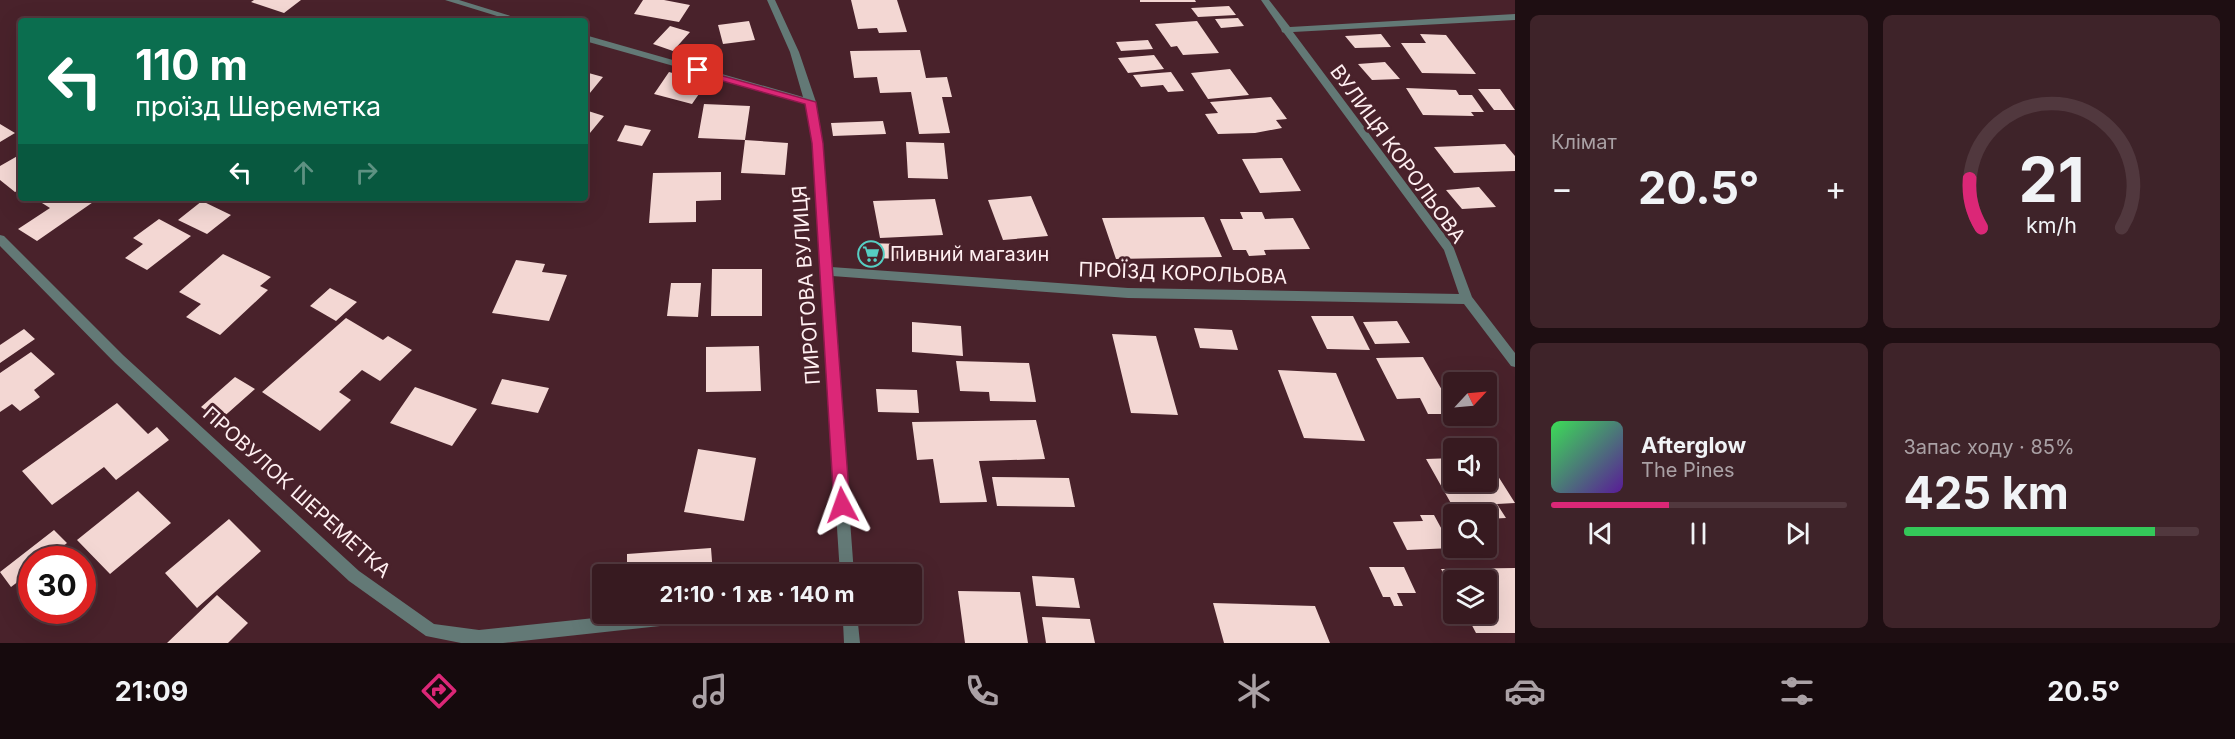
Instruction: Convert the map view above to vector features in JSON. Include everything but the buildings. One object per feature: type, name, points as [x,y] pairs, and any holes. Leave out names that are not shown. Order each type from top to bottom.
[{"type":"street","points":[[449,0],[513,18]]},
{"type":"street","name":"ПИРОГОВА ВУЛИЦЯ","points":[[771,0],[790,38],[811,102],[818,143],[846,564]]},
{"type":"street","name":"ВУЛИЦЯ КОРОЛЬОВА","points":[[1265,0],[1449,249],[1467,299],[1515,362]]},
{"type":"street","points":[[1285,30],[1515,17]]},
{"type":"street","points":[[588,39],[811,102]]},
{"type":"street","name":"ПРОВУЛОК ШЕРЕМЕТКА","points":[[0,239],[119,359],[354,576],[431,631],[479,638],[606,624]]},
{"type":"street","name":"ПРОЇЗД КОРОЛЬОВА","points":[[827,272],[1128,293],[1467,299]]},
{"type":"street","points":[[851,624],[852,643]]},
{"type":"place","name":"Пивний магазин","points":[[871,254]]},
{"type":"route","points":[[698,70],[811,102],[818,143],[842,505]]}]
